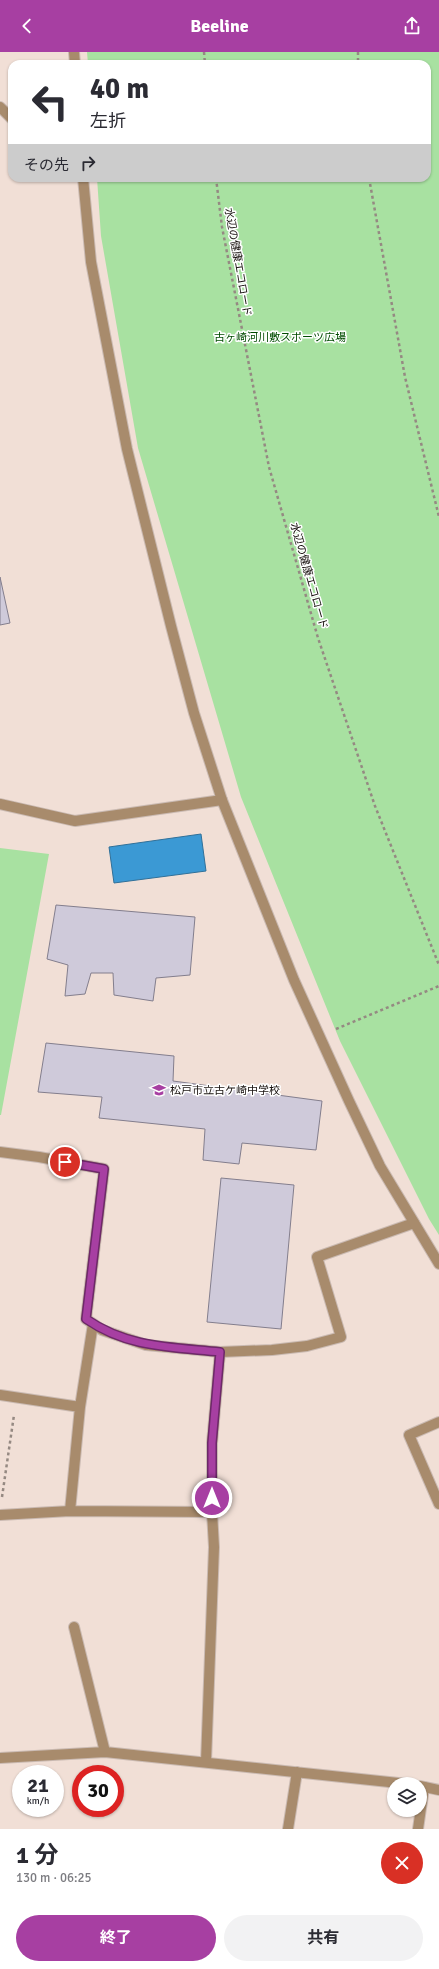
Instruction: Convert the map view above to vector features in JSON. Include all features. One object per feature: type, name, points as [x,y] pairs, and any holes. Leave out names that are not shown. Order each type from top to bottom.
[{"type":"street","points":[[0,107],[8,115]]},
{"type":"street","points":[[83,182],[91,262],[127,449],[147,536],[176,648],[194,713],[222,800],[294,980],[380,1166],[439,1264]]},
{"type":"street","points":[[0,804],[75,821],[222,800]]},
{"type":"street","points":[[0,1152],[104,1169],[86,1319],[102,1330],[146,1345],[220,1352],[272,1350],[307,1346],[341,1337],[317,1258],[414,1223]]},
{"type":"street","points":[[70,1511],[80,1407],[93,1324]]},
{"type":"street","points":[[206,1762],[214,1547],[212,1512],[212,1443],[220,1352]]},
{"type":"street","points":[[0,1395],[80,1407]]},
{"type":"street","points":[[439,1422],[409,1434],[439,1504]]},
{"type":"street","points":[[0,1514],[70,1511],[212,1512]]},
{"type":"street","points":[[74,1627],[105,1752]]},
{"type":"street","points":[[0,1758],[105,1752],[387,1782]]},
{"type":"street","points":[[288,1829],[297,1772]]},
{"type":"street","points":[[427,1787],[439,1790]]},
{"type":"street","points":[[418,1829],[419,1817]]},
{"type":"path","name":"水辺の健康エコロード","points":[[216,182],[222,227],[272,474],[318,638],[370,791],[439,965]]},
{"type":"path","points":[[370,182],[405,377],[439,517]]},
{"type":"path","points":[[333,1031],[439,986]]},
{"type":"path","points":[[3,1492],[17,1398]]},
{"type":"green space","name":"古ヶ崎河川敷スポーツ広場","points":[[87,52],[439,52],[439,1235],[429,1219],[340,1041],[241,797],[138,448],[101,236],[97,182],[431,182],[431,60],[88,60]]},
{"type":"green space","points":[[0,848],[49,854],[1,1115],[0,1115]]},
{"type":"water","points":[[201,834],[206,871],[114,883],[109,847]]},
{"type":"building","points":[[0,577],[10,623],[0,625]]},
{"type":"building","points":[[56,905],[195,917],[190,975],[156,978],[153,1001],[114,995],[113,973],[91,973],[85,994],[65,996],[68,965],[47,959]]},
{"type":"building","points":[[46,1043],[174,1056],[173,1081],[322,1101],[316,1150],[242,1143],[239,1164],[203,1160],[205,1129],[99,1118],[102,1097],[38,1092]]},
{"type":"building","points":[[221,1178],[294,1185],[281,1329],[207,1322]]},
{"type":"place","name":"松戸市立古ケ崎中学校","points":[[159,1090]]},
{"type":"route","points":[[65,1162],[104,1169],[86,1319],[102,1330],[146,1345],[220,1352],[212,1443],[212,1498]]}]
